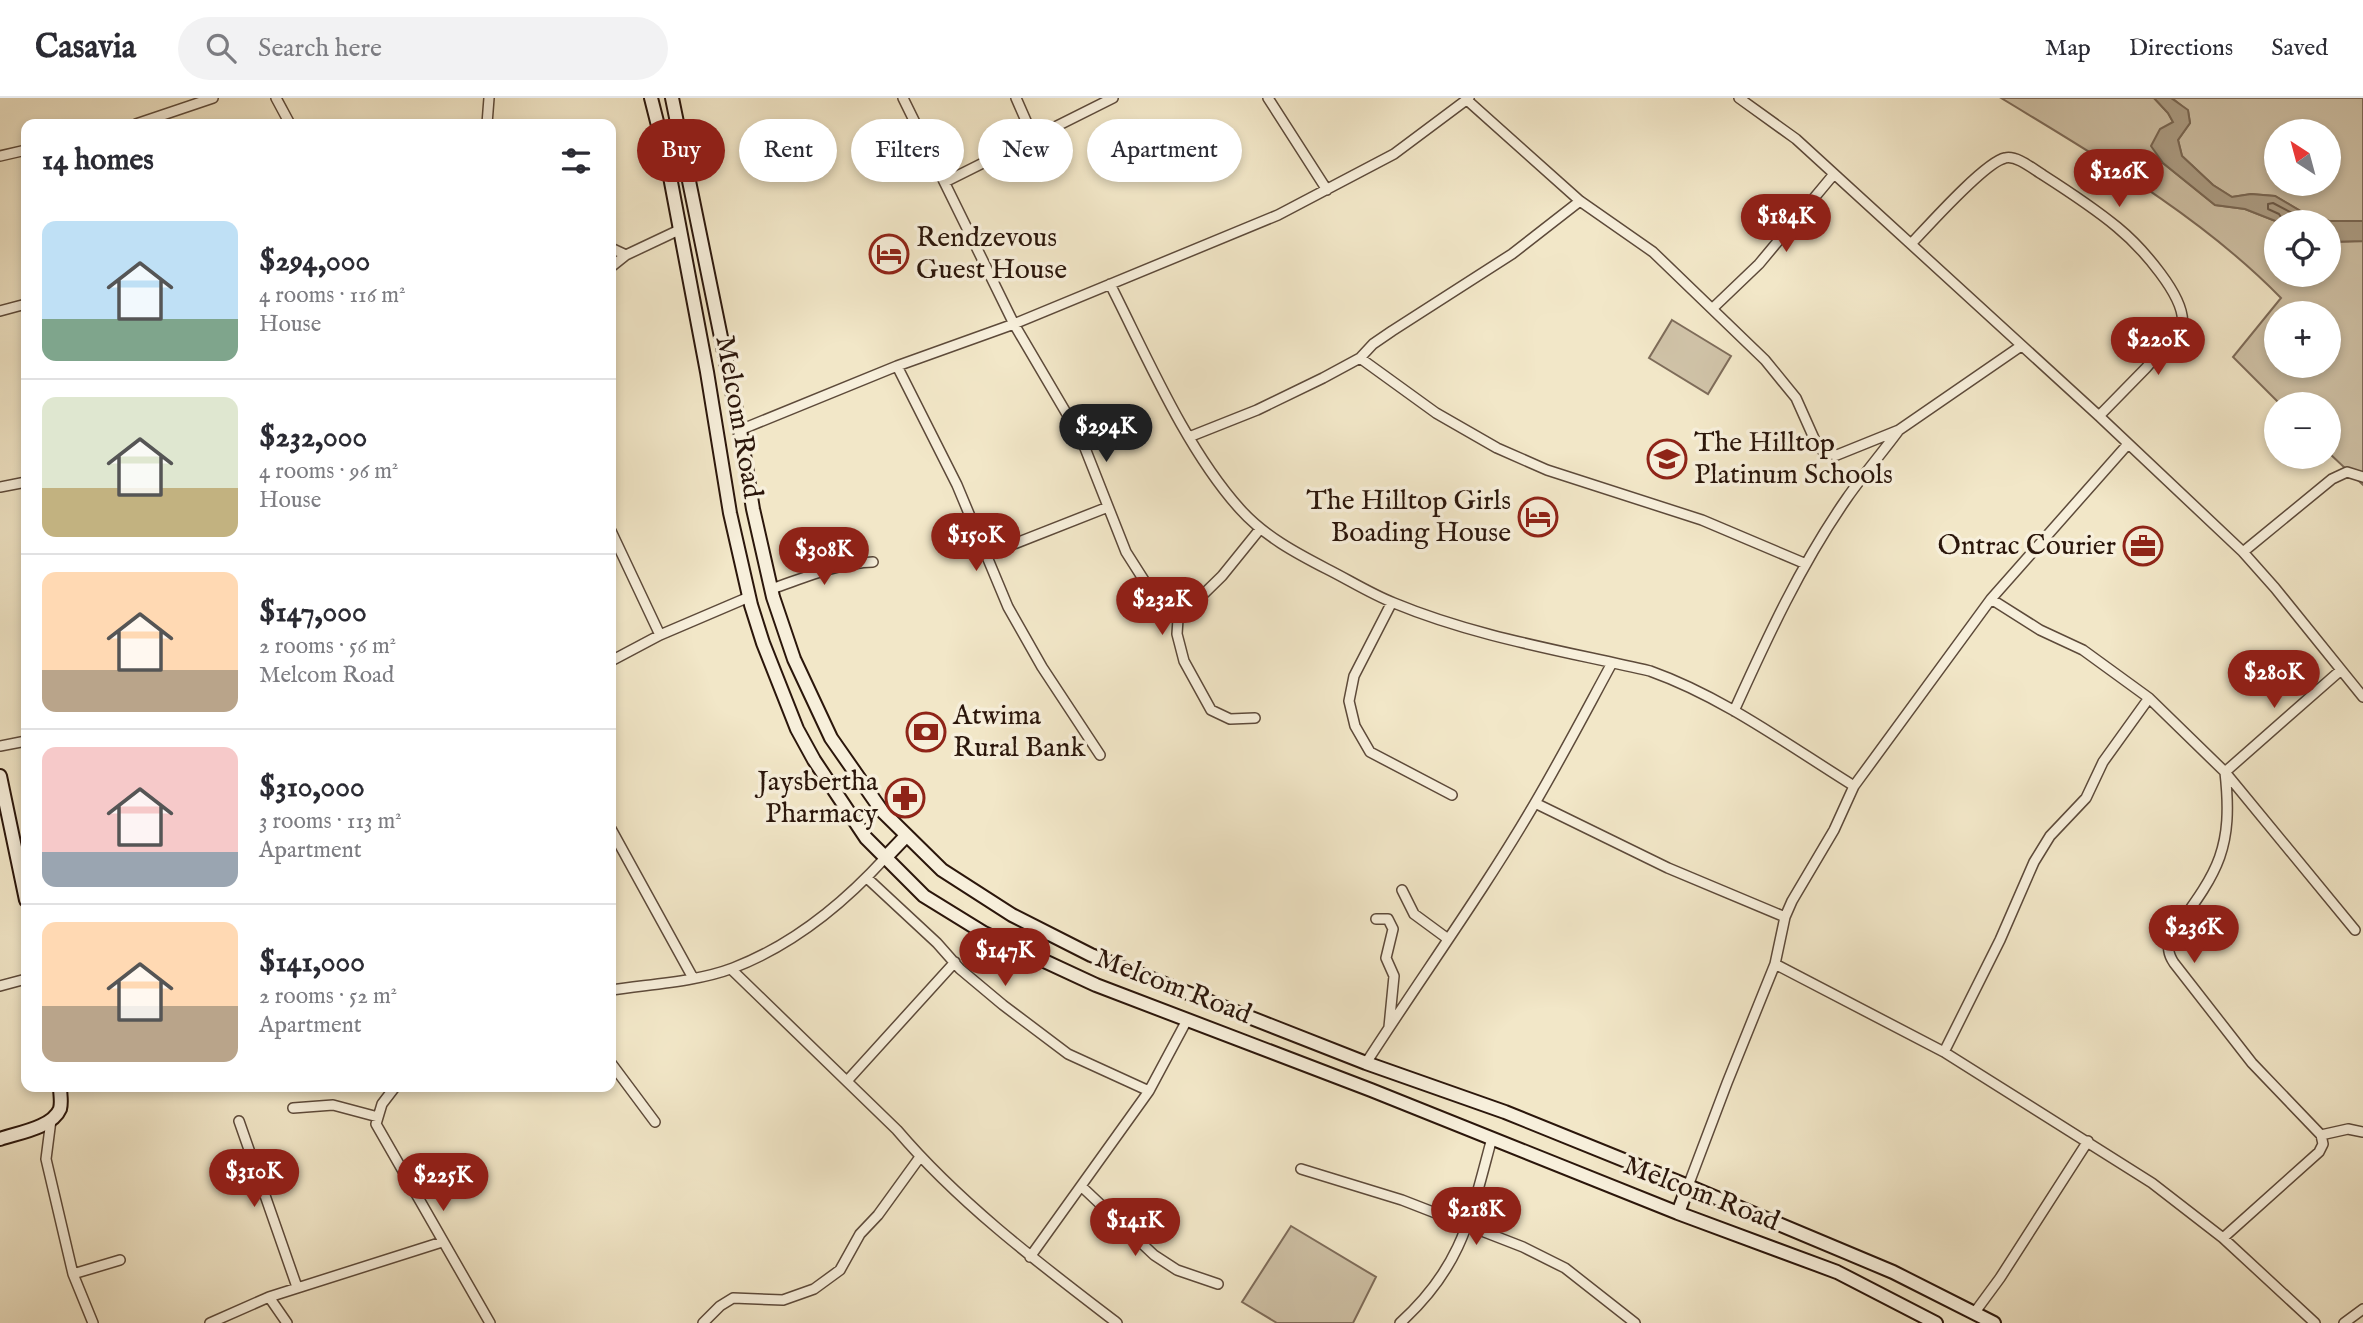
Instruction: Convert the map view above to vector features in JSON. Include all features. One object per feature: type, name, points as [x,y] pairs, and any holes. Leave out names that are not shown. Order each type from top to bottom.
[{"type":"main road","name":"Melcom Road","points":[[651,98],[667,161],[730,513],[749,597],[773,670],[797,729],[853,819],[885,858],[924,896],[984,933],[1096,985],[1678,1213],[1837,1272],[1936,1323]]},
{"type":"main road","points":[[673,98],[740,430],[753,509],[771,589],[794,659],[831,738],[882,811],[942,870],[1012,915],[1080,950],[1366,1063],[1506,1112],[1688,1186],[1894,1272],[1994,1323]]},
{"type":"main road","points":[[717,433],[740,430]]},
{"type":"main road","points":[[0,776],[21,853]]},
{"type":"main road","points":[[885,858],[906,836]]},
{"type":"main road","points":[[0,1139],[51,1120],[59,1113],[60,1092]]},
{"type":"main road","points":[[1678,1213],[1688,1186]]},
{"type":"street","points":[[151,119],[213,98]]},
{"type":"street","points":[[276,98],[287,119]]},
{"type":"street","points":[[487,119],[489,98]]},
{"type":"street","points":[[903,98],[914,119]]},
{"type":"street","points":[[1016,98],[1025,119]]},
{"type":"street","points":[[1072,119],[1112,98]]},
{"type":"street","points":[[1268,98],[1327,190]]},
{"type":"street","points":[[1739,98],[1796,139],[2099,416],[2243,552],[2276,588],[2363,697]]},
{"type":"street","points":[[740,430],[897,366],[1014,324],[1278,215],[1394,153],[1468,99],[1580,201],[1653,252],[1713,308],[1765,360],[1796,398],[1818,445],[1825,453],[1837,455],[1899,430],[2021,346]]},
{"type":"street","points":[[0,156],[21,151]]},
{"type":"street","points":[[1911,244],[1982,173],[2005,158],[2011,158],[2029,167],[2119,228],[2143,252],[2166,282],[2181,307],[2184,318],[2182,326],[2146,368],[2099,416]]},
{"type":"street","points":[[1713,308],[1759,264],[1834,174]]},
{"type":"street","points":[[945,182],[1014,324],[1078,430],[1126,552],[1154,596],[1178,619]]},
{"type":"street","points":[[1189,437],[1257,410],[1360,358],[1373,344],[1512,254],[1580,201]]},
{"type":"street","points":[[616,263],[626,255],[679,230]]},
{"type":"street","points":[[616,250],[626,255]]},
{"type":"street","points":[[1110,284],[1189,437],[1220,485],[1260,529],[1293,551],[1392,602],[1480,632],[1669,678],[1734,711],[1854,786]]},
{"type":"street","points":[[0,311],[21,305]]},
{"type":"street","points":[[1360,358],[1436,412],[1497,448],[1547,470],[1702,520],[1806,564]]},
{"type":"street","points":[[897,366],[957,485],[997,586],[1024,638],[1100,755]]},
{"type":"street","points":[[1734,711],[1806,564],[1847,499],[1899,430]]},
{"type":"street","points":[[1688,1186],[1775,964],[1785,917],[1834,830],[1854,786],[1991,600],[2128,444]]},
{"type":"street","points":[[2243,552],[2332,479],[2347,472],[2363,477]]},
{"type":"street","points":[[0,487],[21,483]]},
{"type":"street","points":[[986,555],[1108,507]]},
{"type":"street","points":[[1255,718],[1230,719],[1211,710],[1184,661],[1177,634],[1178,619],[1222,576],[1260,529]]},
{"type":"street","points":[[616,542],[660,635]]},
{"type":"street","points":[[771,589],[837,568],[873,562]]},
{"type":"street","points":[[616,658],[660,635],[749,597]]},
{"type":"street","points":[[1991,600],[2040,630],[2084,650],[2149,698],[2225,772],[2355,930]]},
{"type":"street","points":[[1392,602],[1354,676],[1349,701],[1355,726],[1370,752],[1452,795]]},
{"type":"street","points":[[1366,1063],[1535,803],[1612,663]]},
{"type":"street","points":[[2225,772],[2341,670]]},
{"type":"street","points":[[1944,1052],[2000,940],[2034,862],[2050,836],[2086,798],[2103,762],[2149,698]]},
{"type":"street","points":[[0,746],[21,742]]},
{"type":"street","points":[[2222,1238],[2319,1152],[2323,1144],[2321,1135],[2252,1063],[2174,963],[2168,950],[2171,936],[2206,887],[2220,861],[2228,813],[2225,772]]},
{"type":"street","points":[[1535,803],[1668,868],[1785,917]]},
{"type":"street","points":[[616,838],[693,978]]},
{"type":"street","points":[[616,989],[693,978],[731,969],[769,951],[810,927],[867,878],[885,858]]},
{"type":"street","points":[[867,878],[1003,1005],[1068,1054],[1149,1091]]},
{"type":"street","points":[[1402,890],[1414,914],[1448,940]]},
{"type":"street","points":[[1376,919],[1388,919],[1393,929],[1386,958],[1394,976],[1388,1029]]},
{"type":"street","points":[[847,1081],[955,962]]},
{"type":"street","points":[[1775,964],[1944,1052],[2152,1183],[2222,1238],[2315,1323]]},
{"type":"street","points":[[731,969],[897,1130],[920,1157],[1030,1257],[1117,1323]]},
{"type":"street","points":[[0,986],[21,980]]},
{"type":"street","points":[[1030,1257],[1149,1091],[1187,1020]]},
{"type":"street","points":[[616,1070],[654,1122]]},
{"type":"street","points":[[391,1092],[382,1104],[376,1124],[490,1323]]},
{"type":"street","points":[[293,1108],[333,1105],[378,1117]]},
{"type":"street","points":[[51,1120],[46,1159],[73,1274],[93,1323]]},
{"type":"street","points":[[239,1121],[297,1287]]},
{"type":"street","points":[[2321,1135],[2348,1129],[2363,1132]]},
{"type":"street","points":[[1400,1323],[1440,1280],[1459,1249],[1492,1138]]},
{"type":"street","points":[[1975,1312],[2000,1278],[2088,1141]]},
{"type":"street","points":[[703,1323],[720,1306],[733,1298],[783,1300],[814,1289],[831,1276],[840,1269],[860,1234],[920,1157]]},
{"type":"street","points":[[1301,1169],[1402,1200],[1523,1247],[1565,1268],[1635,1323]]},
{"type":"street","points":[[1081,1186],[1154,1255],[1177,1270],[1218,1284]]},
{"type":"street","points":[[210,1323],[297,1287],[442,1241]]},
{"type":"street","points":[[73,1274],[120,1260]]},
{"type":"street","points":[[269,1297],[287,1323]]},
{"type":"street","points":[[2344,1323],[2363,1309]]},
{"type":"shaded area","points":[[2001,98],[2154,98],[2173,122],[2163,163],[2215,205],[2245,209],[2264,216],[2264,282],[2183,214]]},
{"type":"shaded area","points":[[2172,98],[2363,98],[2363,221],[2341,221],[2341,210],[2299,210],[2275,196],[2342,196],[2342,119],[2264,119],[2264,195],[2232,197],[2213,185],[2182,156],[2178,140],[2190,123],[2188,111]]},
{"type":"shaded area","points":[[2363,241],[2363,485],[2341,464],[2341,392],[2268,392],[2233,357],[2264,319],[2264,378],[2341,378],[2341,301],[2279,301],[2281,298],[2270,287],[2341,287],[2341,242]]},
{"type":"shaded area","points":[[1672,320],[1731,356],[1708,394],[1649,358]]},
{"type":"shaded area","points":[[1291,1226],[1376,1277],[1353,1323],[1277,1323],[1242,1302]]},
{"type":"water","points":[[2154,98],[2171,98],[2188,110],[2190,123],[2178,140],[2182,156],[2213,185],[2232,197],[2251,194],[2275,196],[2299,210],[2264,210],[2264,216],[2245,209],[2215,205],[2163,163],[2151,146],[2160,129],[2173,122]]},
{"type":"water","points":[[2341,221],[2363,221],[2363,241],[2341,242]]},
{"type":"place","name":"Rendzevous Guest House","points":[[889,254]]},
{"type":"place","name":"The Hilltop Platinum Schools","points":[[1667,459]]},
{"type":"place","name":"The Hilltop Girls Boading House","points":[[1538,517]]},
{"type":"place","name":"Ontrac Courier","points":[[2143,546]]},
{"type":"place","name":"Atwima Rural Bank","points":[[926,732]]},
{"type":"place","name":"Jaysbertha Pharmacy","points":[[905,798]]}]
